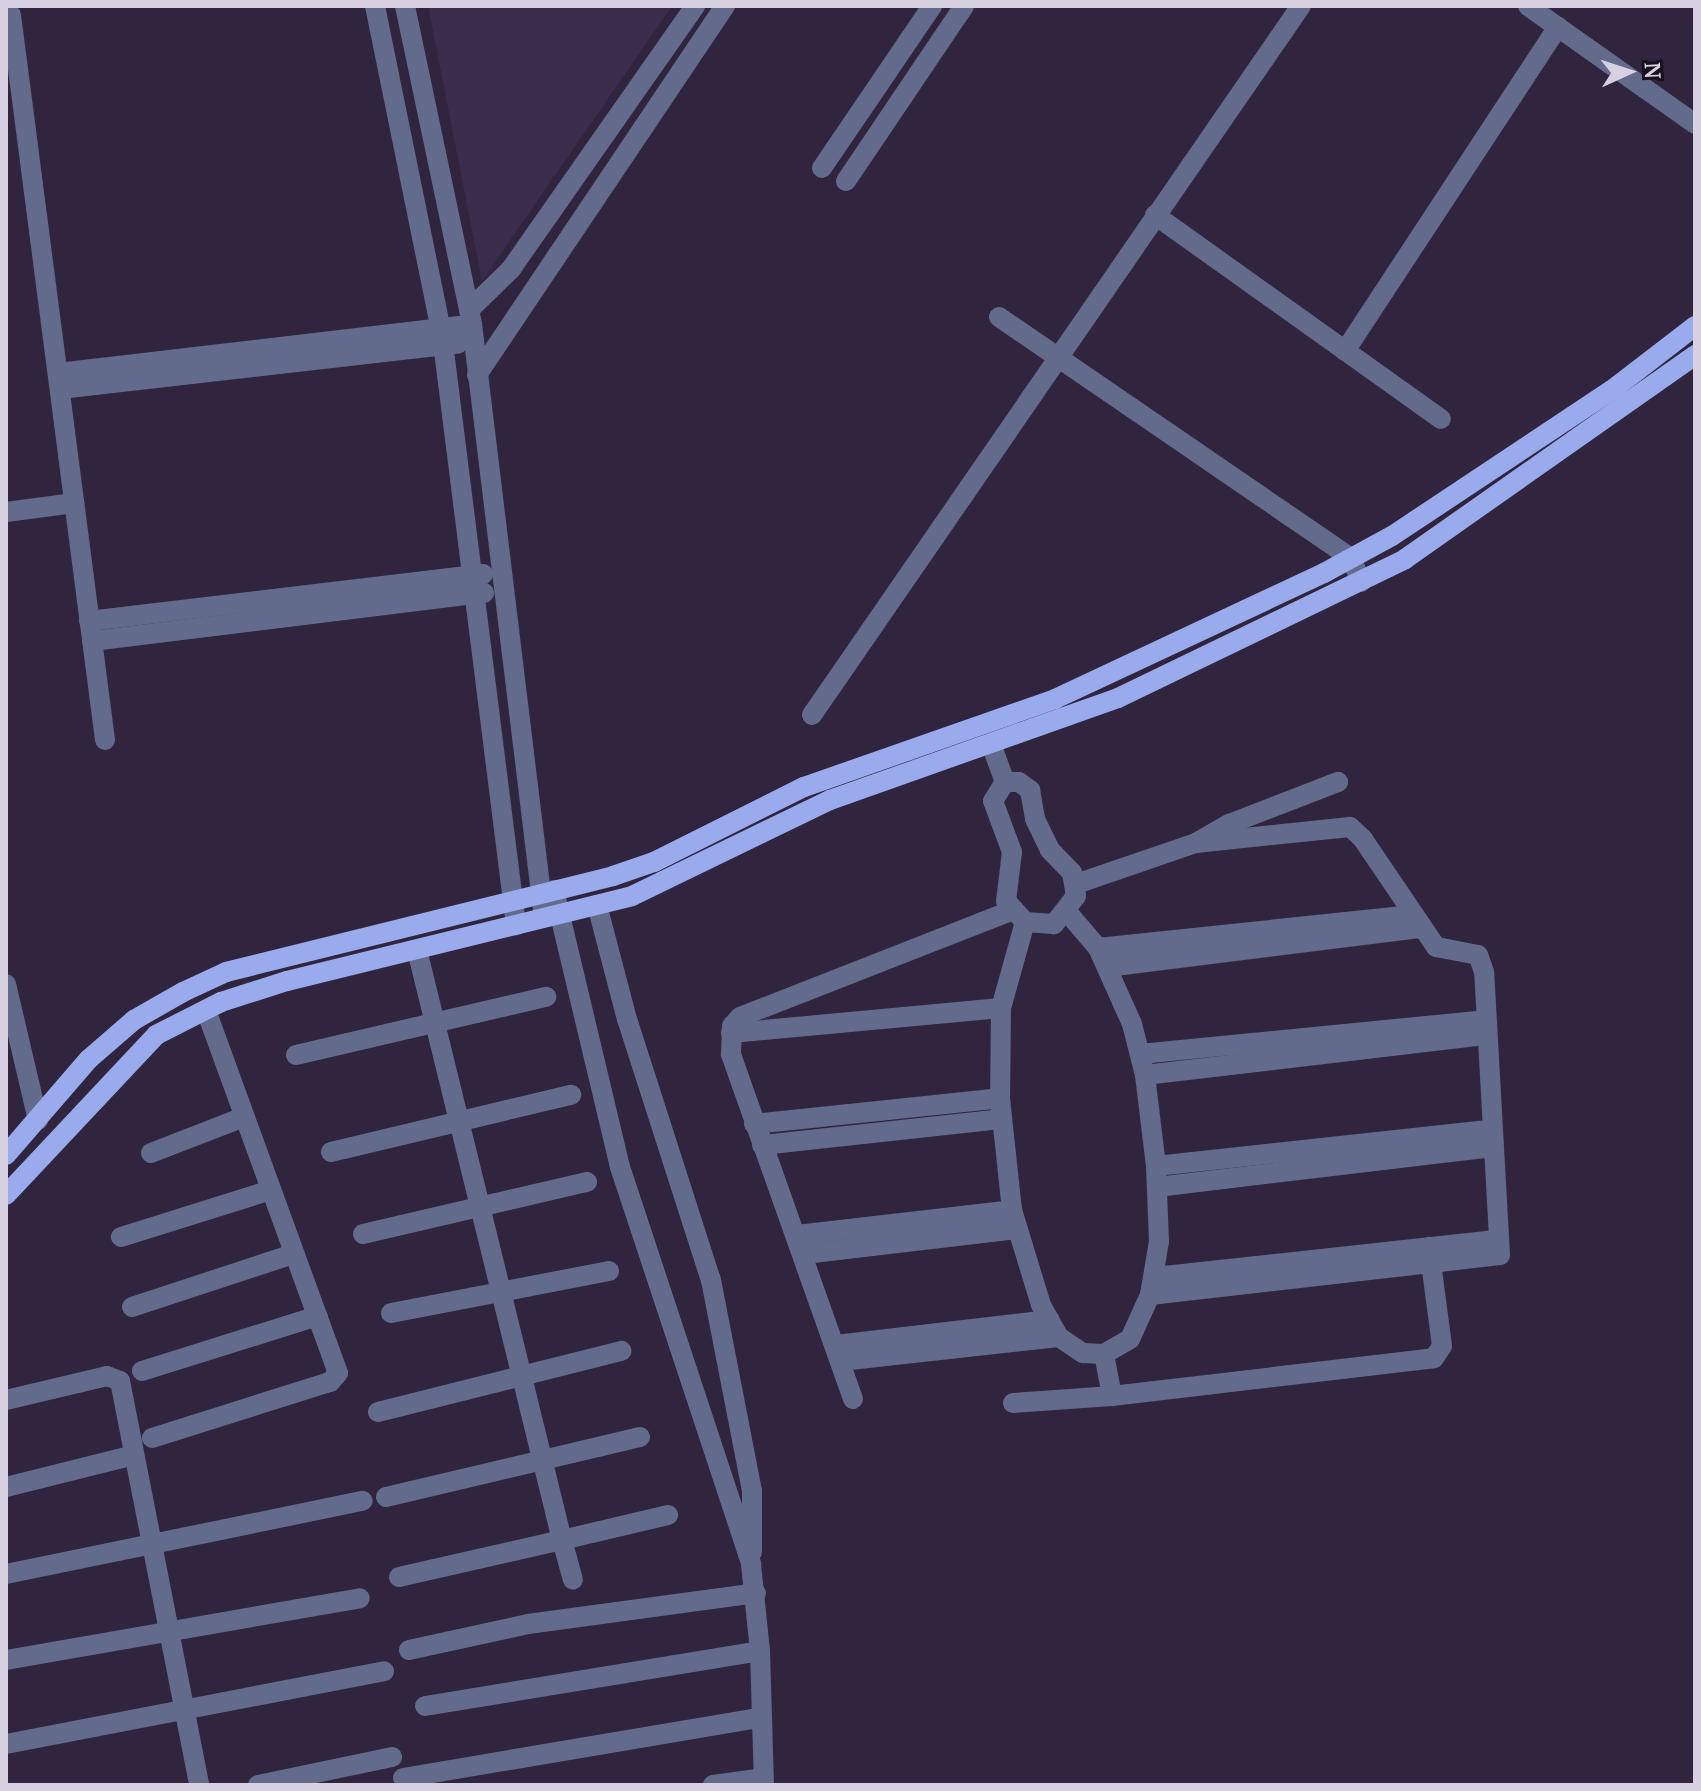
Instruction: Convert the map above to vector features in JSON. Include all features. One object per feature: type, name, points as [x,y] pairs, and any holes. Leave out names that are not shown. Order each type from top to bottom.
[{"type":"main road","points":[[6,1155],[89,1059],[134,1020],[183,992],[226,972],[547,892],[654,862],[804,787],[1055,699],[1351,558],[1612,390],[1695,326]]},
{"type":"main road","points":[[6,1195],[156,1035],[206,1010],[287,981],[632,896],[818,805],[1118,698],[1405,559],[1695,355]]},
{"type":"street","points":[[375,6],[442,337],[516,925]]},
{"type":"street","points":[[405,6],[471,325],[499,581],[552,916],[625,1182],[751,1564],[760,1651],[764,1782],[713,1785]]},
{"type":"street","points":[[59,381],[442,337],[471,325],[695,6]]},
{"type":"street","points":[[822,168],[932,6]]},
{"type":"street","points":[[846,181],[964,6]]},
{"type":"street","points":[[812,715],[1301,6]]},
{"type":"street","points":[[1528,6],[1695,124]]},
{"type":"street","points":[[477,375],[716,11]]},
{"type":"street","points":[[11,15],[13,83],[59,381],[105,740]]},
{"type":"street","points":[[1345,351],[1558,27]]},
{"type":"street","points":[[1155,215],[1441,419]]},
{"type":"street","points":[[999,317],[1351,558],[1361,582]]},
{"type":"street","points":[[6,512],[74,503]]},
{"type":"street","points":[[91,631],[499,581]]},
{"type":"street","points":[[991,744],[1005,782]]},
{"type":"street","points":[[1005,782],[1019,782],[1030,790],[1035,819],[1050,850],[1076,884]]},
{"type":"street","points":[[1005,782],[993,801],[1012,852],[1004,889],[1018,917],[1001,1008],[1000,1108],[1014,1220],[1054,1329],[1083,1353],[1104,1354],[1130,1339],[1152,1286],[1156,1166],[1140,1054],[1098,948],[1068,913]]},
{"type":"street","points":[[1076,884],[1196,843],[1229,824],[1338,782]]},
{"type":"street","points":[[1152,1286],[1499,1248],[1478,955],[1436,947],[1415,921],[1363,839],[1350,827],[1196,843]]},
{"type":"street","points":[[853,1399],[800,1244],[754,1124],[731,1054],[731,1033],[740,1017],[1018,917],[1054,924],[1068,913],[1076,884]]},
{"type":"street","points":[[597,905],[622,1000],[711,1280],[752,1490],[751,1564]]},
{"type":"street","points":[[1098,948],[1415,921]]},
{"type":"street","points":[[1107,967],[1415,921]]},
{"type":"street","points":[[417,950],[431,1024],[573,1580]]},
{"type":"street","points":[[6,984],[15,1077],[38,1120]]},
{"type":"street","points":[[296,1055],[546,997]]},
{"type":"street","points":[[731,1033],[1001,1008]]},
{"type":"street","points":[[152,1438],[336,1378],[318,1316],[206,1010]]},
{"type":"street","points":[[1140,1054],[1485,1028]]},
{"type":"street","points":[[1145,1075],[1485,1028]]},
{"type":"street","points":[[331,1152],[571,1095]]},
{"type":"street","points":[[754,1124],[1000,1108]]},
{"type":"street","points":[[762,1145],[1000,1108]]},
{"type":"street","points":[[151,1153],[244,1117]]},
{"type":"street","points":[[1156,1166],[1490,1138]]},
{"type":"street","points":[[1157,1187],[1490,1138]]},
{"type":"street","points":[[363,1234],[587,1182]]},
{"type":"street","points":[[121,1237],[271,1190]]},
{"type":"street","points":[[800,1244],[1014,1220]]},
{"type":"street","points":[[132,1307],[293,1254]]},
{"type":"street","points":[[1013,1403],[1112,1396],[1434,1358],[1442,1346],[1430,1256]]},
{"type":"street","points":[[391,1313],[609,1271]]},
{"type":"street","points":[[142,1371],[318,1316]]},
{"type":"street","points":[[839,1353],[1054,1329]]},
{"type":"street","points":[[378,1412],[621,1351]]},
{"type":"street","points":[[1104,1354],[1112,1396]]},
{"type":"street","points":[[6,1400],[111,1375],[120,1381],[199,1785]]},
{"type":"street","points":[[386,1497],[640,1437]]},
{"type":"street","points":[[6,1487],[134,1455]]},
{"type":"street","points":[[6,1574],[149,1541],[363,1501]]},
{"type":"street","points":[[399,1577],[668,1515]]},
{"type":"street","points":[[409,1650],[528,1624],[756,1593]]},
{"type":"street","points":[[6,1660],[360,1598]]},
{"type":"street","points":[[425,1706],[760,1651]]},
{"type":"street","points":[[6,1744],[384,1671]]},
{"type":"street","points":[[403,1778],[762,1717]]},
{"type":"street","points":[[258,1785],[392,1757]]},
{"type":"shaded area","points":[[428,6],[672,6],[482,281]]}]
